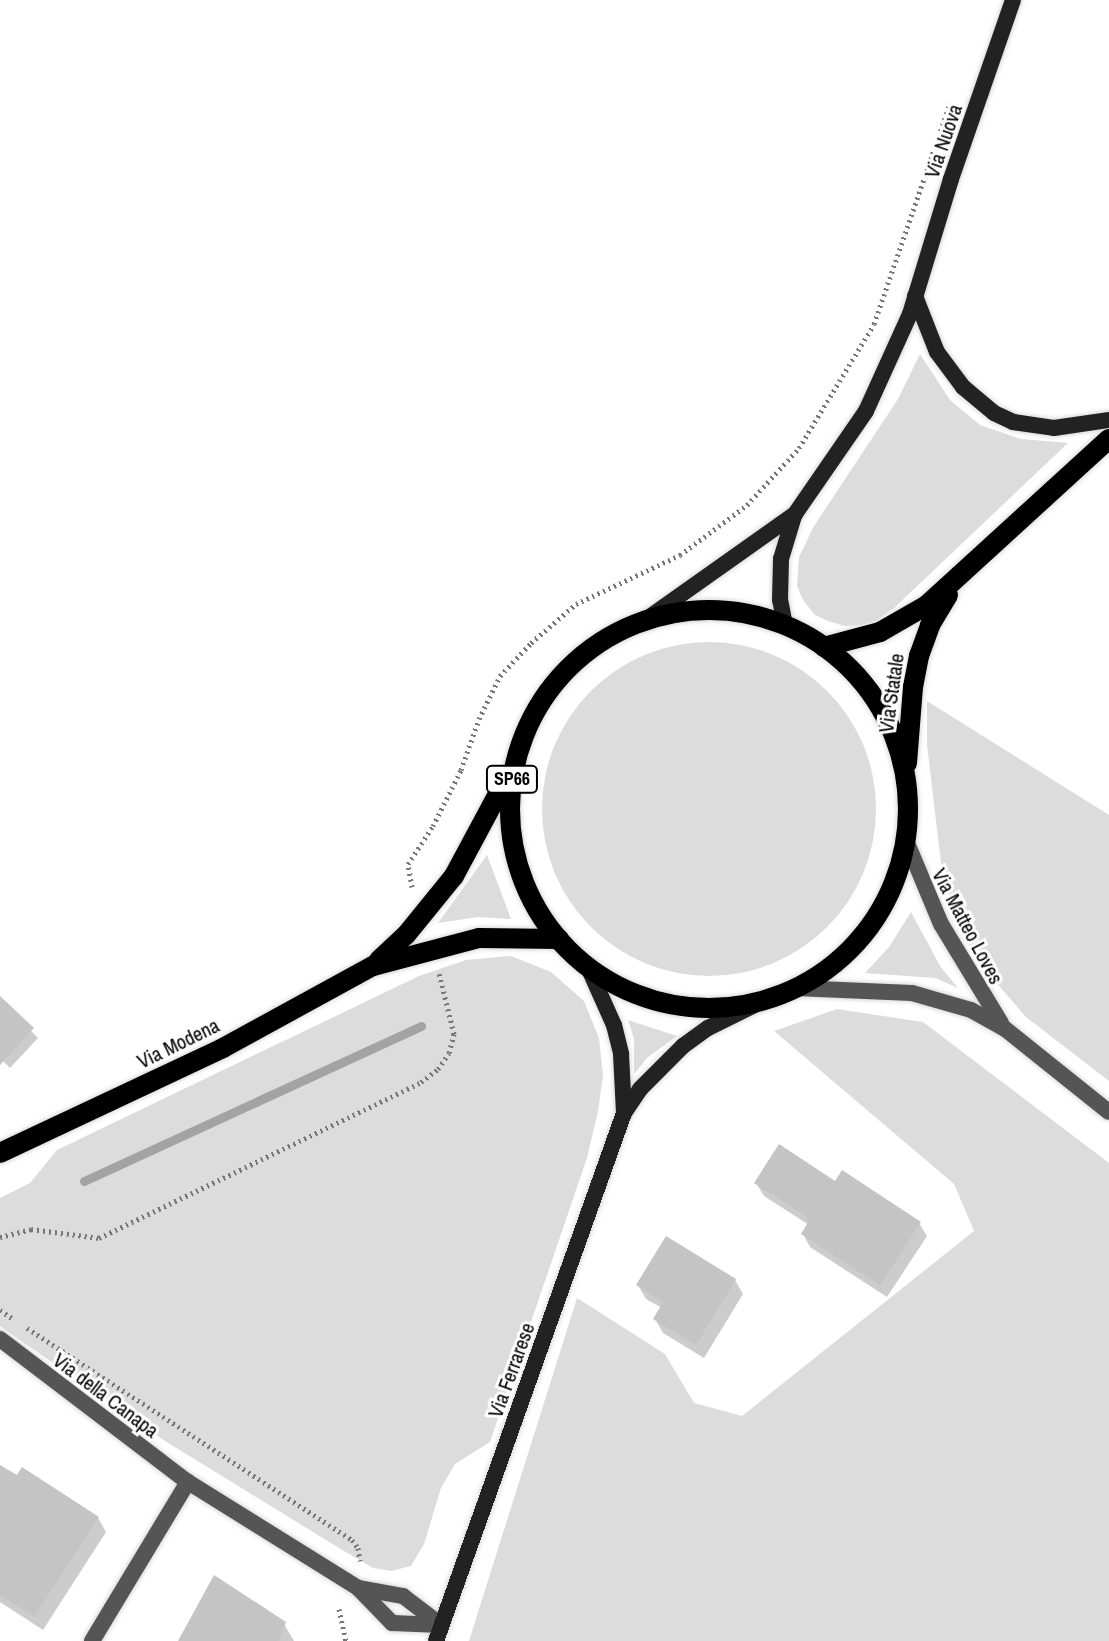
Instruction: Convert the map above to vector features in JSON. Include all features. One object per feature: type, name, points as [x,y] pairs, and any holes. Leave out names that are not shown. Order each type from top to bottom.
[{"type":"main road","name":"Via Nuova","points":[[785,625],[780,600],[781,559],[795,514],[871,402],[915,296],[951,179],[1013,0]]},
{"type":"main road","points":[[915,296],[937,352],[963,387],[994,413],[1013,422],[1054,428],[1109,420]]},
{"type":"main road","name":"Via Statale","points":[[824,647],[880,632],[927,605],[1109,439]]},
{"type":"main road","name":"Via Nuova","points":[[641,623],[795,514]]},
{"type":"main road","name":"Via Statale","points":[[906,779],[913,687],[919,656],[930,625],[962,576]]},
{"type":"main road","name":"Via Modena","points":[[691,611],[725,611],[785,625],[824,647],[859,679],[886,718],[906,779],[905,838],[896,878],[861,938],[822,973],[767,999],[721,1007],[671,1004],[614,984],[588,967],[559,939],[533,903],[513,848],[510,794],[524,733],[544,696],[567,669],[592,648],[641,623],[691,611]]},
{"type":"main road","name":"Via Modena","points":[[373,966],[422,916],[469,851],[515,763]]},
{"type":"main road","name":"Via Modena","points":[[0,1153],[223,1048],[373,966],[431,948],[479,938],[559,939]]},
{"type":"main road","name":"Via Ferrarese","points":[[588,967],[614,1025],[621,1054],[624,1113]]},
{"type":"main road","name":"Via Ferrarese","points":[[438,1633],[624,1113],[640,1089],[683,1046],[708,1028],[767,999]]},
{"type":"street","name":"Via Matteo Loves","points":[[905,838],[941,924],[1004,1028]]},
{"type":"street","name":"Via Matteo Loves","points":[[795,988],[912,993],[946,1000],[1004,1028],[1109,1112]]},
{"type":"street","name":"Via della Canapa","points":[[0,1339],[188,1482],[358,1588],[392,1623],[438,1633]]},
{"type":"street","points":[[92,1641],[188,1482]]},
{"type":"street","name":"Via della Canapa","points":[[358,1588],[403,1596],[438,1633]]},
{"type":"path","points":[[422,916],[408,864],[433,826],[461,770],[479,719],[500,676],[531,643],[576,604],[680,555],[747,505],[799,448],[874,324],[955,89]]},
{"type":"path","points":[[0,1237],[31,1229],[99,1238],[421,1082],[444,1061],[454,1034],[431,948]]},
{"type":"path","points":[[0,1310],[352,1540],[358,1548],[360,1561]]},
{"type":"path","points":[[339,1609],[346,1641]]},
{"type":"shaded area","points":[[920,354],[950,400],[980,425],[1021,439],[1068,443],[894,608],[876,621],[844,626],[815,615],[803,600],[797,586],[799,557],[814,526],[898,399]]},
{"type":"shaded area","points":[[709,642],[741,646],[773,655],[802,671],[827,691],[847,716],[863,745],[872,777],[876,809],[872,841],[863,873],[847,902],[827,927],[802,947],[773,963],[741,972],[709,976],[677,972],[645,963],[616,947],[591,927],[571,902],[555,873],[546,841],[542,809],[546,777],[555,745],[571,716],[591,691],[616,671],[645,655],[677,646]]},
{"type":"shaded area","points":[[927,701],[1109,815],[1109,1081],[1026,1017],[981,965],[963,935],[943,879],[927,745]]},
{"type":"shaded area","points":[[487,855],[511,919],[478,917],[438,923]]},
{"type":"shaded area","points":[[911,912],[940,966],[958,988],[935,978],[865,973],[889,947]]},
{"type":"shaded area","points":[[511,956],[551,972],[584,1001],[599,1038],[603,1075],[598,1111],[587,1158],[490,1442],[455,1464],[441,1488],[424,1544],[411,1566],[391,1571],[373,1568],[165,1441],[0,1326],[0,1198],[30,1183],[57,1150],[419,976],[466,960]]},
{"type":"shaded area","points":[[837,1009],[923,1022],[1109,1163],[1109,1641],[469,1641],[577,1298],[665,1354],[694,1403],[742,1416],[974,1231],[954,1184],[774,1031]]},
{"type":"shaded area","points":[[628,1020],[677,1036],[648,1057],[634,1074],[634,1039]]},
{"type":"building","points":[[0,996],[34,1028],[0,1065]]},
{"type":"building","points":[[779,1144],[835,1181],[842,1170],[921,1222],[880,1285],[801,1234],[810,1219],[754,1183]]},
{"type":"building","points":[[666,1236],[736,1279],[696,1345],[653,1319],[663,1302],[636,1285]]},
{"type":"building","points":[[0,1465],[17,1475],[22,1467],[99,1517],[34,1617],[0,1595]]},
{"type":"building","points":[[214,1575],[286,1622],[279,1641],[178,1641]]},
{"type":"waterway","points":[[84,1181],[421,1026]]}]
